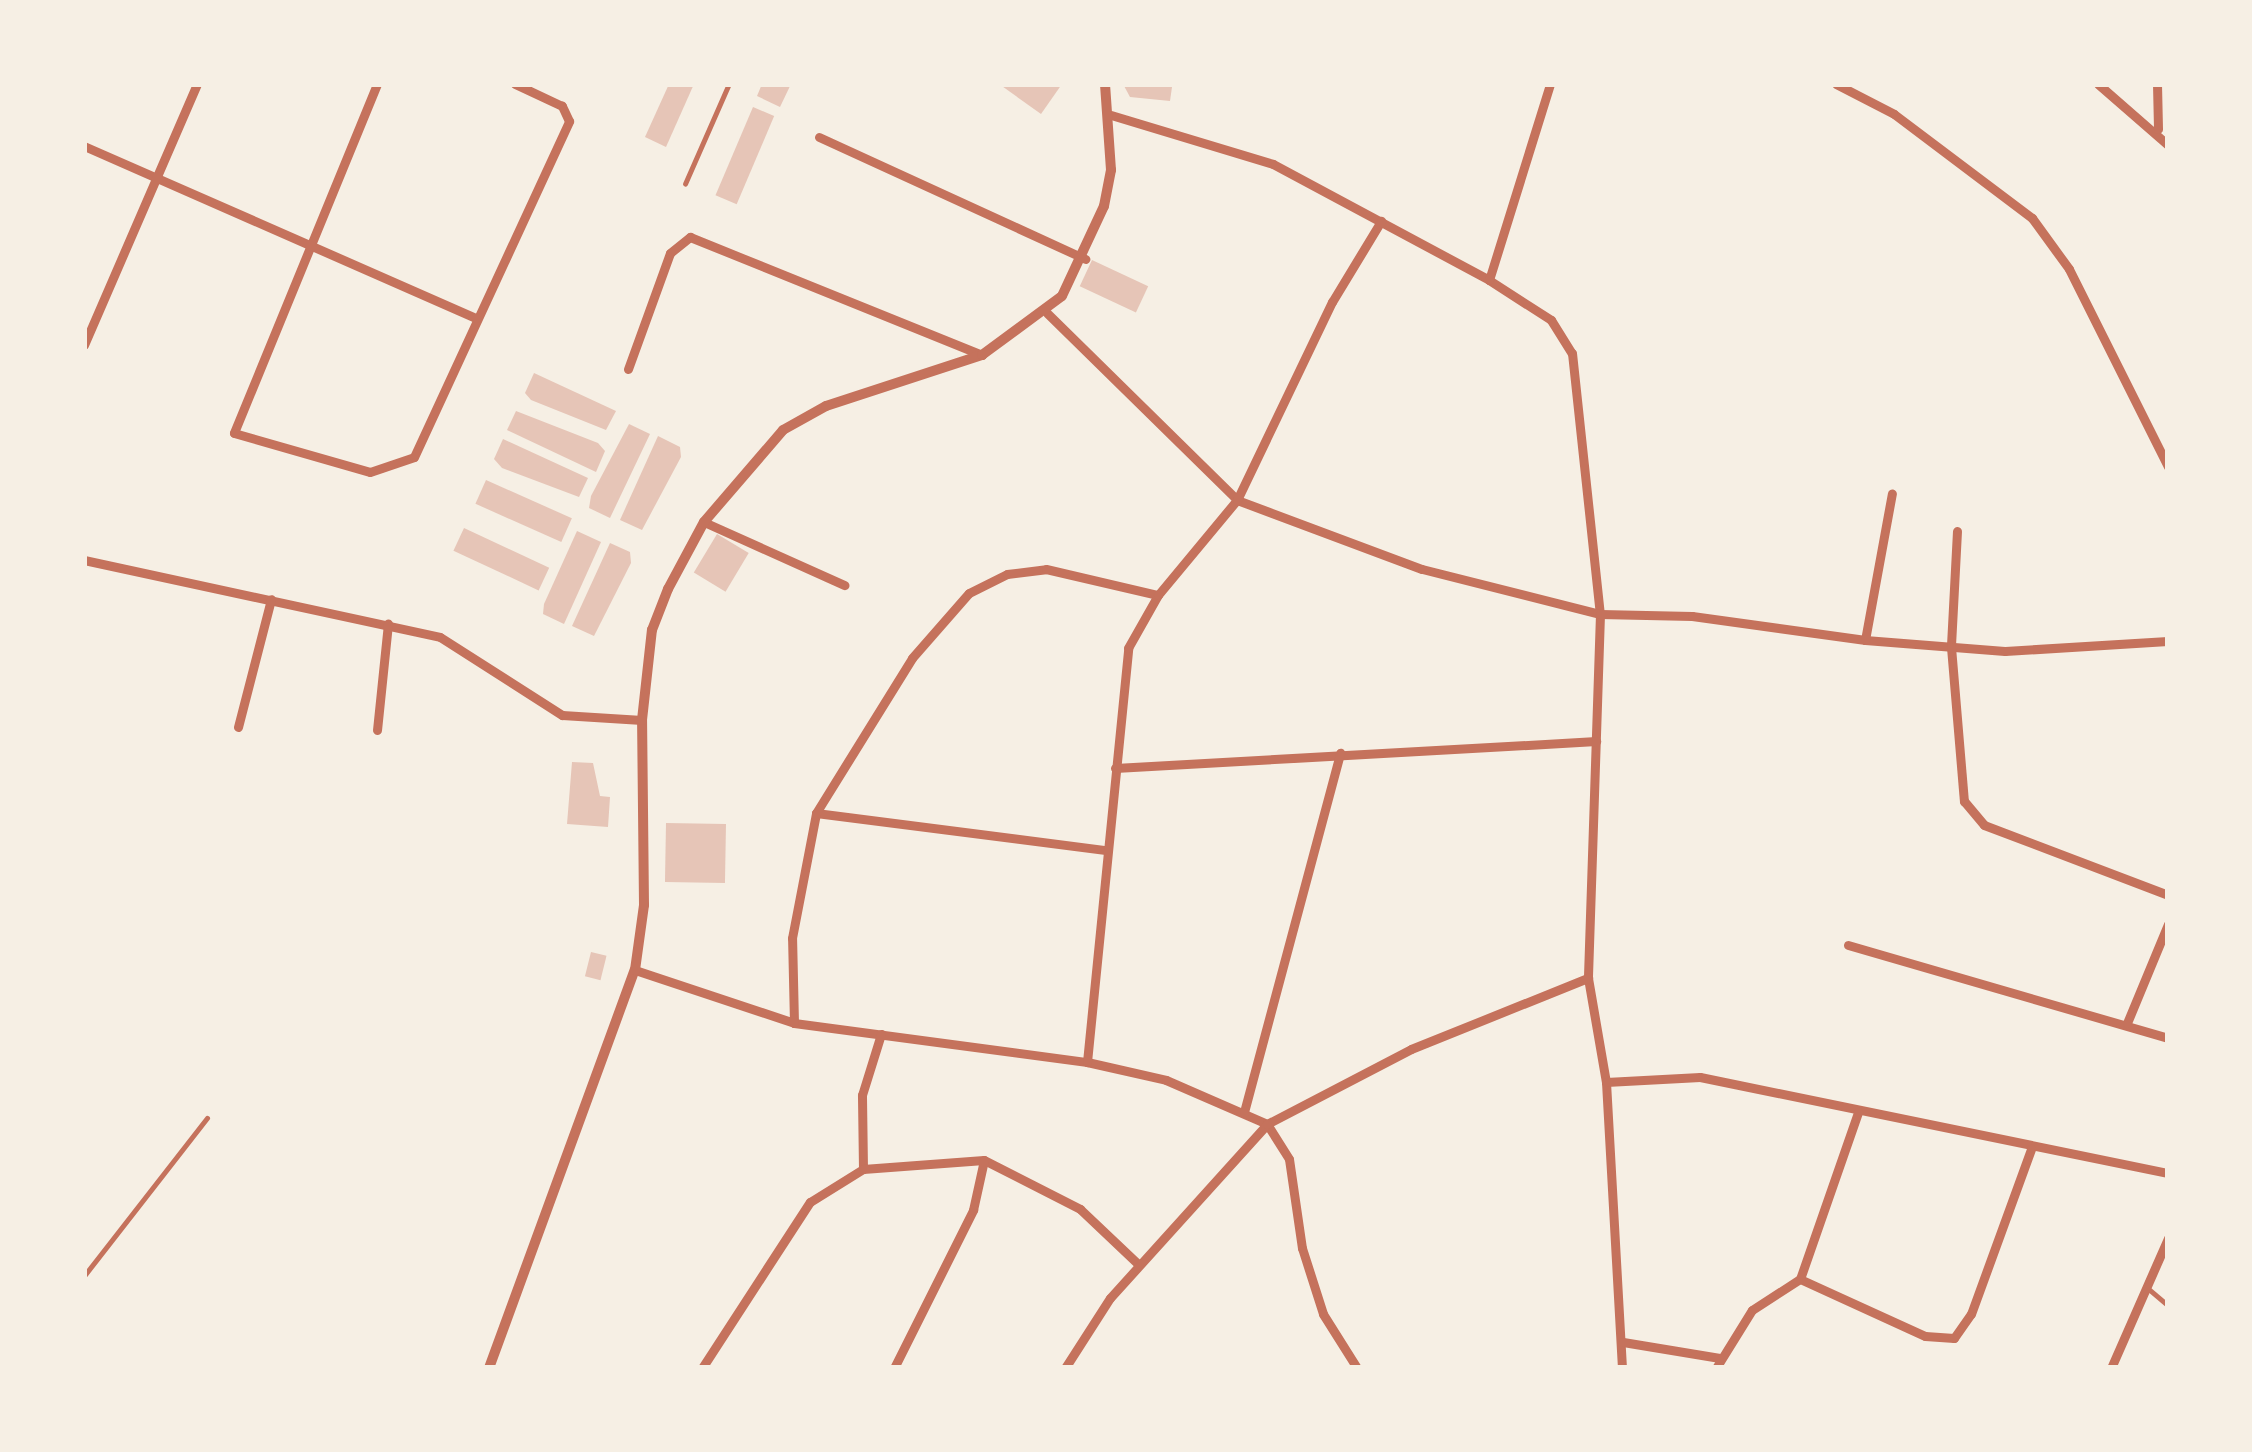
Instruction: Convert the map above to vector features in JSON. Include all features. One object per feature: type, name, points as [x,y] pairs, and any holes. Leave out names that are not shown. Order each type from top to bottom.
[{"type":"street","points":[[84,346],[197,84]]},
{"type":"street","points":[[376,84],[306,245],[234,433],[370,472],[414,458],[569,121],[562,106],[515,84]]},
{"type":"street","points":[[489,1368],[635,970],[644,905],[642,720],[652,631],[704,522],[782,430],[826,406],[982,356],[1047,313],[1085,260],[1111,170],[1111,115],[1105,84]]},
{"type":"street","points":[[1490,280],[1550,84]]},
{"type":"street","points":[[1836,84],[1894,114],[2032,218],[2068,269],[2168,467]]},
{"type":"street","points":[[2098,84],[2158,129],[2168,145]]},
{"type":"street","points":[[2157,84],[2158,129]]},
{"type":"street","points":[[1111,115],[1238,149],[1381,221],[1490,280],[1551,320],[1572,353],[1600,614],[1588,978],[1606,1082],[1622,1368]]},
{"type":"street","points":[[819,137],[1085,260]]},
{"type":"street","points":[[84,146],[476,318]]},
{"type":"street","points":[[1087,1062],[1125,658],[1158,595],[1238,500],[1332,302],[1381,221]]},
{"type":"street","points":[[628,369],[670,254],[690,237],[982,356]]},
{"type":"street","points":[[1047,313],[1238,500],[1422,568],[1600,614],[1692,616],[1864,640],[1951,647],[2168,641]]},
{"type":"street","points":[[1864,640],[1892,493]]},
{"type":"street","points":[[704,522],[844,585]]},
{"type":"street","points":[[1957,531],[1951,647],[1961,781],[1972,814],[2168,896]]},
{"type":"street","points":[[84,560],[440,638],[562,715],[642,720]]},
{"type":"street","points":[[794,1023],[792,938],[816,813],[912,658],[969,592],[1007,574],[1046,569],[1158,595]]},
{"type":"street","points":[[238,727],[271,599]]},
{"type":"street","points":[[377,730],[388,624]]},
{"type":"street","points":[[1114,768],[1596,741]]},
{"type":"street","points":[[1244,1112],[1340,754]]},
{"type":"street","points":[[816,813],[1106,850]]},
{"type":"street","points":[[2128,1023],[2168,924]]},
{"type":"street","points":[[1848,945],[2168,1038]]},
{"type":"street","points":[[635,970],[794,1023],[1087,1062],[1166,1080],[1267,1124],[1289,1160],[1302,1248],[1323,1314],[1357,1368]]},
{"type":"street","points":[[1065,1368],[1138,1264],[1267,1124],[1411,1049],[1588,978]]},
{"type":"street","points":[[863,1169],[862,1095],[881,1034]]},
{"type":"street","points":[[1606,1082],[1700,1077],[2031,1149],[2168,1172]]},
{"type":"street","points":[[1623,1342],[1718,1363],[1752,1310],[1800,1279],[1858,1112]]},
{"type":"street","points":[[1800,1279],[1925,1336],[1954,1339],[1971,1314],[2031,1149]]},
{"type":"street","points":[[707,1367],[810,1202],[863,1169],[984,1160],[1080,1209],[1138,1264]]},
{"type":"street","points":[[894,1368],[973,1210],[984,1160]]},
{"type":"street","points":[[2111,1368],[2168,1238]]},
{"type":"lane","points":[[685,184],[729,84]]},
{"type":"lane","points":[[84,1276],[207,1118]]},
{"type":"lane","points":[[2146,1287],[2168,1305]]},
{"type":"building","points":[[669,84],[694,84],[666,147],[645,137]]},
{"type":"building","points":[[762,84],[791,84],[780,107],[757,96]]},
{"type":"building","points":[[999,84],[1062,84],[1041,114]]},
{"type":"building","points":[[1123,84],[1172,87],[1170,101],[1130,97]]},
{"type":"building","points":[[753,107],[774,116],[737,204],[715,195]]},
{"type":"building","points":[[1092,260],[1148,286],[1136,312],[1080,286]]},
{"type":"building","points":[[534,373],[616,411],[606,430],[531,400],[525,393]]},
{"type":"building","points":[[516,411],[598,443],[605,451],[596,472],[507,430]]},
{"type":"building","points":[[629,424],[650,434],[610,518],[589,508],[591,496]]},
{"type":"building","points":[[658,436],[680,447],[681,457],[642,530],[620,520]]},
{"type":"building","points":[[503,439],[588,478],[579,497],[502,468],[494,459]]},
{"type":"building","points":[[486,480],[572,518],[561,542],[475,504]]},
{"type":"building","points":[[464,528],[549,568],[539,590],[453,551]]},
{"type":"building","points":[[577,531],[601,542],[564,624],[543,614],[544,604]]},
{"type":"building","points":[[717,534],[749,553],[726,592],[694,573]]},
{"type":"building","points":[[610,543],[630,552],[631,563],[594,636],[572,626]]},
{"type":"building","points":[[572,762],[593,763],[600,796],[610,797],[608,827],[567,824]]},
{"type":"building","points":[[666,823],[726,824],[725,883],[665,882]]},
{"type":"building","points":[[591,952],[607,956],[600,980],[585,976]]}]
